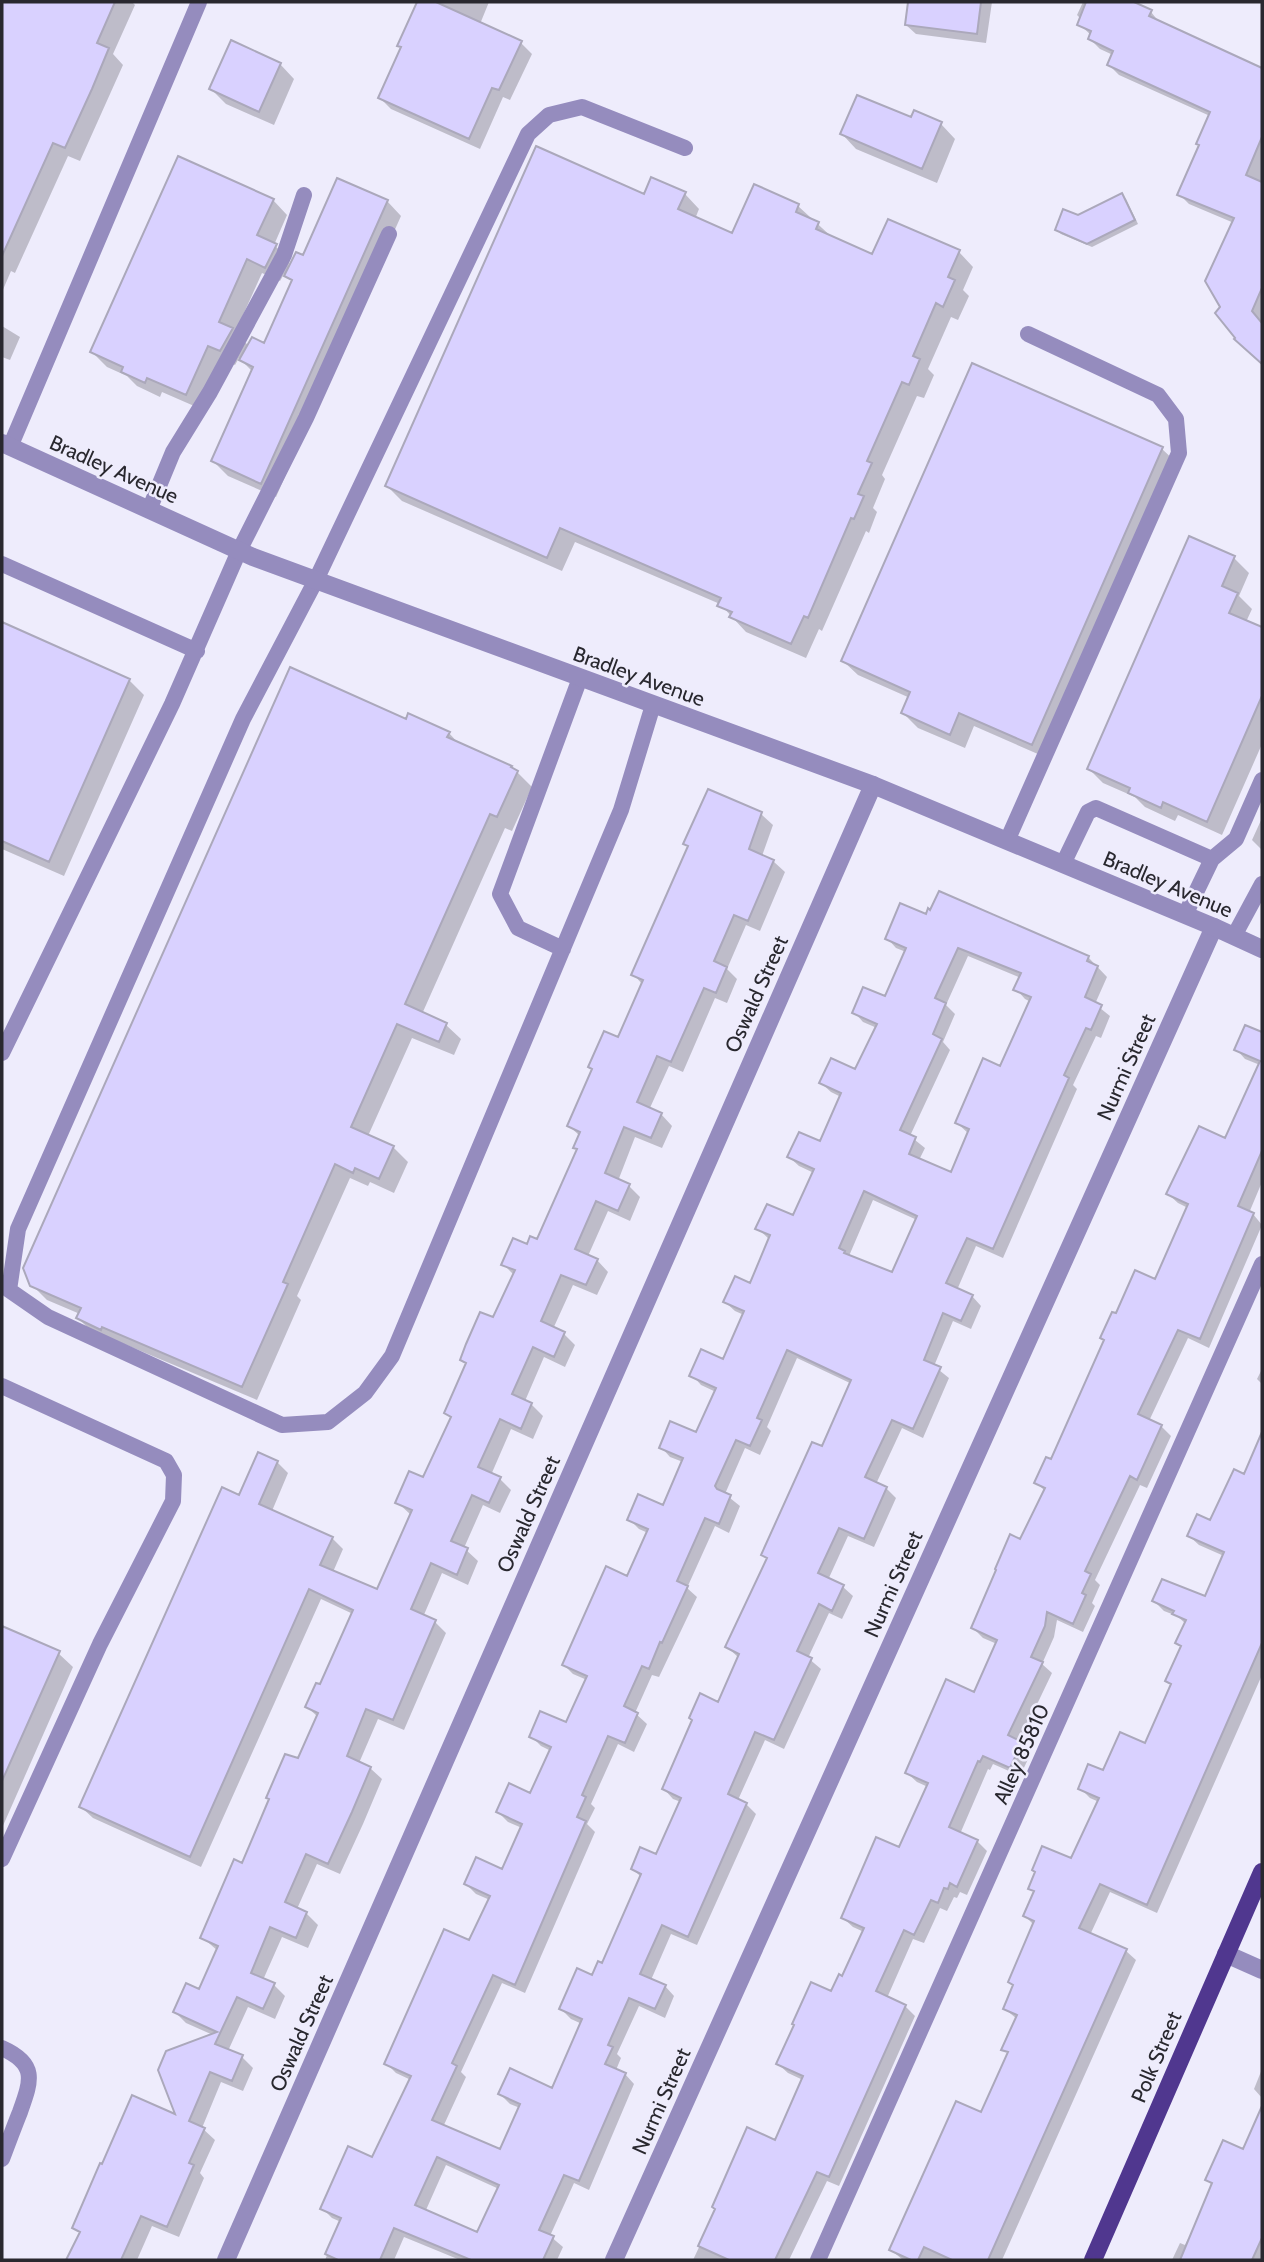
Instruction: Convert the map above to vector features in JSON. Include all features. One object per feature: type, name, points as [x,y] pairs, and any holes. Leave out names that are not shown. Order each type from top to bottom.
[{"type":"main road","name":"Polk Street","points":[[1093,2260],[1262,1872]]},
{"type":"street","name":"Bradley Avenue","points":[[6,445],[239,551],[873,785],[1262,949]]},
{"type":"street","name":"Oswald Street","points":[[226,2260],[873,785]]},
{"type":"street","name":"Nurmi Street","points":[[614,2260],[1214,927]]},
{"type":"street","points":[[1226,1954],[1262,1970]]},
{"type":"lane","points":[[6,445],[199,2]]},
{"type":"lane","points":[[653,705],[621,810],[392,1356],[365,1393],[328,1422],[282,1425],[48,1317],[9,1290],[18,1229],[243,719],[316,580],[528,134],[549,115],[582,107],[685,148]]},
{"type":"lane","points":[[149,510],[173,452],[210,392],[284,255],[304,195]]},
{"type":"lane","points":[[2,1053],[197,651],[239,551],[306,418],[389,234]]},
{"type":"lane","points":[[1007,841],[1179,453],[1176,419],[1158,395],[1028,334]]},
{"type":"lane","points":[[2,564],[197,651]]},
{"type":"lane","points":[[563,948],[518,928],[499,894],[580,678]]},
{"type":"lane","points":[[1185,915],[1212,859],[1236,839],[1262,780]]},
{"type":"lane","points":[[1063,864],[1088,812],[1096,808],[1212,859]]},
{"type":"lane","points":[[1234,936],[1262,884]]},
{"type":"lane","name":"Alley 85810","points":[[818,2260],[1262,1264]]},
{"type":"lane","points":[[2,1386],[166,1461],[174,1475],[173,1501],[100,1644],[2,1859]]},
{"type":"lane","points":[[2,2159],[30,2084],[27,2069],[9,2052]]},
{"type":"building","points":[[2,2],[115,2],[97,43],[109,48],[92,89],[65,148],[53,143],[2,256]]},
{"type":"building","points":[[417,2],[436,2],[522,41],[499,90],[492,88],[469,139],[378,98],[401,47],[397,46]]},
{"type":"building","points":[[908,2],[981,2],[977,34],[905,25]]},
{"type":"building","points":[[1086,2],[1134,2],[1152,10],[1149,16],[1262,68],[1262,137],[1246,175],[1262,182],[1262,288],[1252,311],[1262,323],[1262,364],[1234,339],[1215,313],[1220,307],[1205,281],[1234,218],[1177,195],[1210,112],[1107,65],[1113,51],[1088,39],[1091,31],[1077,25]]},
{"type":"building","points":[[231,40],[281,63],[259,112],[209,89]]},
{"type":"building","points":[[857,95],[911,117],[914,110],[942,122],[922,169],[840,134]]},
{"type":"building","points":[[536,146],[644,194],[651,177],[686,192],[678,209],[732,233],[754,184],[799,204],[796,212],[819,222],[816,229],[872,254],[888,219],[960,250],[948,277],[955,280],[943,307],[936,303],[913,356],[920,359],[909,385],[902,382],[867,461],[872,463],[858,494],[864,496],[854,519],[851,518],[808,618],[804,616],[791,644],[729,617],[732,612],[717,606],[721,598],[560,528],[547,558],[385,486]]},
{"type":"building","points":[[178,156],[274,199],[257,235],[277,244],[265,268],[247,259],[219,322],[233,328],[220,351],[208,346],[186,395],[147,378],[145,383],[121,372],[123,367],[90,352]]},
{"type":"building","points":[[337,178],[388,200],[261,484],[211,461],[253,367],[239,360],[252,337],[264,343],[292,280],[284,276],[296,252],[303,255]]},
{"type":"building","points":[[1122,193],[1135,220],[1087,244],[1055,230],[1063,209],[1078,215]]},
{"type":"building","points":[[972,363],[1163,447],[1032,745],[959,713],[950,735],[901,713],[910,692],[841,661]]},
{"type":"building","points":[[1189,536],[1235,556],[1222,586],[1238,593],[1229,613],[1262,627],[1262,696],[1207,822],[1163,802],[1161,808],[1128,793],[1130,788],[1087,769]]},
{"type":"building","points":[[2,622],[130,679],[49,862],[2,841]]},
{"type":"building","points":[[290,667],[406,719],[408,713],[450,732],[447,737],[518,771],[497,817],[490,814],[405,1004],[447,1023],[439,1042],[397,1024],[351,1127],[394,1146],[379,1179],[355,1168],[353,1173],[335,1164],[283,1282],[288,1284],[242,1387],[76,1318],[81,1308],[30,1286],[23,1268]]},
{"type":"building","points":[[708,789],[762,812],[749,849],[774,860],[748,921],[734,915],[714,961],[727,967],[716,993],[704,988],[671,1062],[657,1056],[637,1102],[662,1113],[651,1138],[624,1127],[605,1173],[630,1184],[618,1211],[596,1201],[575,1249],[598,1259],[586,1285],[561,1275],[541,1321],[565,1332],[554,1357],[533,1347],[512,1394],[532,1403],[521,1429],[500,1419],[478,1467],[501,1477],[489,1503],[472,1495],[451,1541],[468,1548],[457,1575],[431,1563],[411,1609],[436,1620],[393,1720],[366,1709],[347,1756],[371,1767],[328,1864],[306,1854],[285,1902],[307,1912],[296,1938],[270,1927],[251,1973],[275,1983],[263,2009],[237,1997],[215,2044],[243,2055],[232,2081],[210,2072],[189,2121],[205,2128],[189,2163],[194,2165],[167,2227],[141,2216],[121,2260],[66,2260],[80,2232],[72,2228],[132,2095],[175,2114],[158,2070],[166,2051],[217,2032],[173,2012],[186,1983],[199,1989],[218,1946],[200,1938],[234,1859],[242,1863],[285,1754],[298,1758],[318,1713],[305,1707],[316,1683],[320,1684],[353,1610],[309,1589],[190,1857],[79,1807],[222,1487],[239,1495],[258,1452],[278,1461],[259,1504],[333,1537],[320,1565],[377,1589],[412,1510],[395,1503],[409,1471],[423,1477],[451,1417],[444,1413],[466,1363],[460,1360],[466,1344],[480,1312],[493,1317],[515,1270],[501,1265],[513,1238],[527,1244],[530,1236],[537,1239],[577,1149],[573,1148],[580,1132],[567,1126],[592,1069],[588,1067],[604,1031],[618,1037],[643,980],[631,975],[688,846],[683,844]]},
{"type":"building","points":[[939,891],[1089,956],[1087,961],[1098,966],[1085,997],[1102,1005],[1091,1030],[1086,1028],[1064,1075],[1069,1078],[993,1249],[967,1238],[946,1283],[973,1295],[961,1321],[943,1313],[924,1360],[941,1367],[913,1429],[892,1420],[865,1477],[887,1487],[864,1539],[839,1528],[818,1573],[844,1585],[832,1611],[819,1604],[797,1651],[812,1658],[774,1740],[755,1732],[728,1794],[747,1803],[688,1937],[662,1925],[640,1974],[666,1985],[655,2009],[629,1998],[608,2045],[613,2047],[605,2064],[626,2073],[579,2181],[564,2175],[539,2230],[554,2236],[543,2260],[471,2260],[394,2228],[380,2260],[338,2260],[325,2254],[341,2218],[320,2209],[348,2146],[372,2157],[411,2076],[384,2064],[444,1929],[469,1940],[490,1896],[464,1884],[476,1857],[502,1869],[522,1824],[496,1812],[509,1783],[530,1793],[551,1747],[529,1737],[540,1711],[566,1722],[587,1676],[562,1665],[606,1566],[627,1576],[648,1529],[627,1520],[638,1494],[663,1505],[683,1458],[659,1448],[670,1421],[696,1432],[716,1388],[689,1376],[701,1349],[723,1359],[744,1311],[723,1302],[735,1276],[750,1283],[770,1235],[755,1229],[767,1204],[793,1215],[814,1169],[787,1157],[799,1132],[820,1141],[841,1093],[819,1083],[831,1058],[855,1069],[877,1024],[852,1013],[863,987],[885,996],[906,948],[885,939],[900,903],[926,914],[928,908],[930,910]],"holes":[[[958,948],[1021,973],[1013,990],[1031,997],[1000,1066],[983,1058],[955,1123],[969,1129],[951,1172],[909,1154],[916,1137],[900,1130],[942,1039],[933,1034],[946,1003],[935,998]],[[864,1191],[917,1216],[892,1272],[844,1253],[845,1251],[839,1248]],[[787,1350],[851,1380],[822,1446],[812,1442],[761,1555],[767,1558],[725,1647],[739,1654],[718,1702],[700,1693],[689,1718],[692,1720],[662,1789],[681,1798],[656,1854],[640,1847],[631,1869],[641,1874],[602,1963],[598,1961],[592,1975],[577,1968],[559,2009],[582,2019],[552,2088],[510,2068],[498,2094],[520,2104],[500,2149],[432,2120],[457,2066],[452,2063],[493,1975],[515,1985],[586,1821],[577,1817],[586,1797],[582,1795],[608,1736],[625,1743],[638,1713],[624,1706],[642,1666],[649,1669],[688,1586],[677,1581],[705,1518],[719,1524],[731,1495],[715,1486],[736,1440],[750,1446],[762,1420],[757,1418]],[[437,2157],[499,2185],[477,2232],[415,2205]]]},
{"type":"building","points":[[1245,1025],[1262,1032],[1262,1151],[1238,1206],[1254,1213],[1200,1339],[1178,1330],[1138,1414],[1162,1425],[1137,1480],[1130,1476],[1085,1571],[1091,1574],[1082,1593],[1086,1595],[1073,1624],[1047,1612],[1045,1626],[1031,1657],[1043,1662],[1008,1735],[1022,1742],[1010,1768],[983,1756],[980,1762],[978,1761],[949,1827],[978,1840],[957,1887],[950,1883],[948,1889],[944,1888],[938,1903],[931,1900],[914,1935],[904,1930],[876,1991],[906,2005],[829,2177],[817,2172],[775,2260],[729,2260],[698,2246],[715,2209],[712,2207],[747,2127],[775,2140],[803,2076],[776,2064],[794,2025],[792,2024],[811,1982],[831,1991],[839,1974],[842,1976],[864,1928],[841,1918],[876,1837],[899,1847],[928,1783],[905,1773],[946,1679],[974,1692],[997,1640],[971,1628],[1010,1534],[1020,1539],[1045,1488],[1034,1483],[1046,1457],[1051,1459],[1104,1340],[1100,1338],[1112,1312],[1116,1313],[1135,1270],[1155,1279],[1188,1204],[1166,1194],[1199,1126],[1225,1138],[1260,1061],[1234,1050]]},
{"type":"building","points":[[1262,1432],[1262,1643],[1147,1905],[1100,1884],[1079,1928],[1127,1949],[988,2260],[952,2260],[924,2247],[918,2260],[911,2260],[889,2250],[956,2101],[981,2112],[1008,2052],[1001,2050],[1017,2015],[1003,2009],[1013,1985],[1008,1982],[1034,1921],[1023,1916],[1034,1891],[1028,1889],[1042,1846],[1071,1858],[1099,1798],[1078,1789],[1088,1764],[1103,1770],[1120,1732],[1145,1743],[1171,1684],[1165,1681],[1181,1646],[1175,1643],[1186,1620],[1152,1601],[1162,1579],[1205,1596],[1224,1552],[1187,1536],[1197,1514],[1210,1520],[1234,1469],[1244,1474]]},
{"type":"building","points":[[2,1626],[60,1651],[2,1781]]},
{"type":"building","points":[[1262,2106],[1262,2238],[1252,2260],[1180,2260],[1212,2183],[1205,2180],[1223,2140],[1243,2149]]}]
